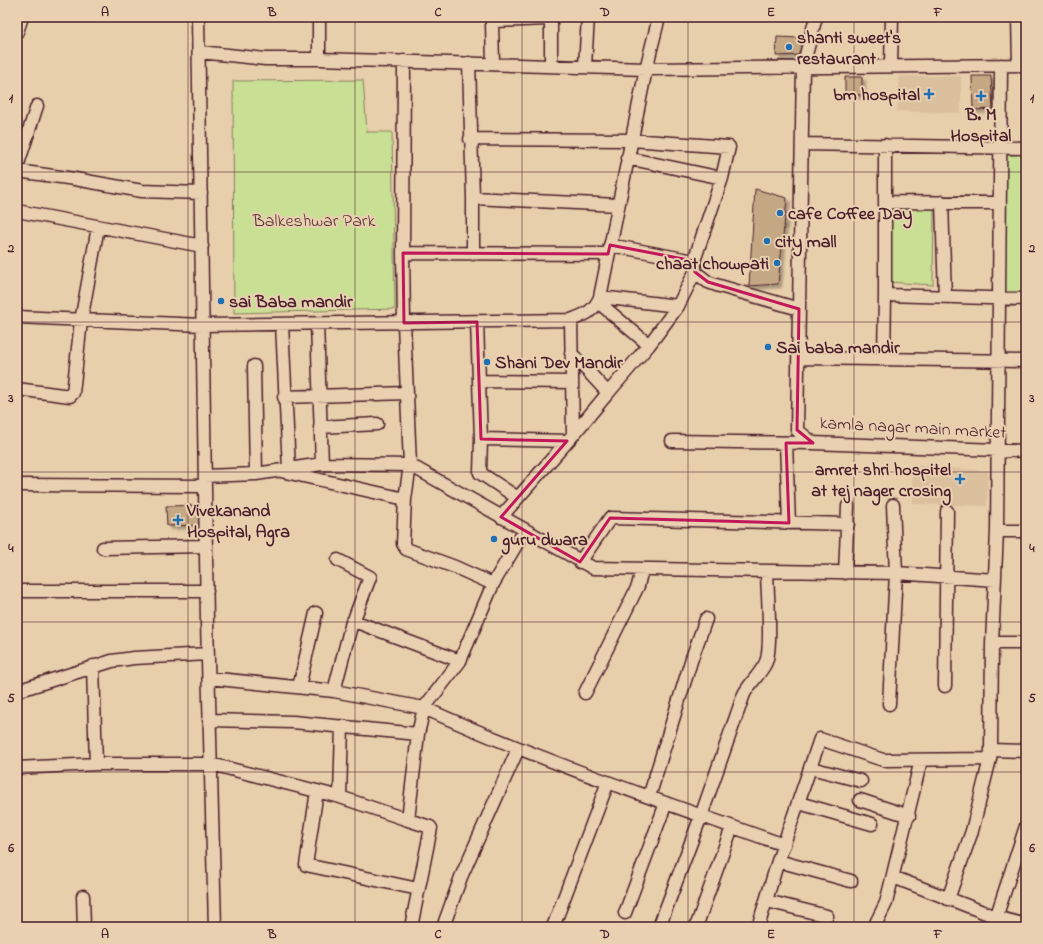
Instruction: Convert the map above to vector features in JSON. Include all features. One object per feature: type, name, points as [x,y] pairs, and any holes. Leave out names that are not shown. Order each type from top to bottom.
[{"type":"street","points":[[17,32],[22,17]]},
{"type":"street","points":[[198,17],[200,52],[202,325],[209,720],[215,927]]},
{"type":"street","points":[[319,17],[319,59]]},
{"type":"street","points":[[585,66],[588,17]]},
{"type":"street","points":[[17,317],[81,321],[202,325],[571,320],[588,314],[599,300],[646,69],[659,17]]},
{"type":"street","points":[[816,17],[803,66],[798,358],[1026,361]]},
{"type":"street","points":[[891,66],[892,17]]},
{"type":"street","points":[[200,52],[265,59],[404,61],[646,69],[803,66],[1022,65],[1018,17]]},
{"type":"street","points":[[493,64],[492,23],[494,21],[547,18],[551,22],[551,65]]},
{"type":"street","points":[[404,61],[404,323],[410,465],[405,499],[403,544],[406,549],[455,567],[494,584]]},
{"type":"street","points":[[469,64],[473,254]]},
{"type":"street","points":[[948,899],[972,831],[990,755],[992,643],[997,531],[1001,65]]},
{"type":"street","points":[[17,167],[37,106]]},
{"type":"street","points":[[470,139],[631,140],[728,147],[722,178],[695,266],[678,306],[649,345],[501,517]]},
{"type":"street","points":[[802,144],[1026,148]]},
{"type":"street","points":[[884,359],[885,145]]},
{"type":"street","points":[[628,158],[722,178]]},
{"type":"street","points":[[17,172],[75,179],[142,191],[201,194]]},
{"type":"street","points":[[473,198],[618,205]]},
{"type":"street","points":[[885,202],[1000,202]]},
{"type":"street","points":[[942,202],[945,297]]},
{"type":"street","points":[[17,211],[202,246]]},
{"type":"street","points":[[17,389],[72,395],[81,321],[98,227]]},
{"type":"street","points":[[403,253],[473,254],[609,250],[695,266],[708,282],[799,309]]},
{"type":"street","points":[[885,295],[1026,299]]},
{"type":"street","points":[[599,300],[678,306]]},
{"type":"street","points":[[599,300],[649,345]]},
{"type":"street","points":[[570,438],[572,382],[571,320]]},
{"type":"street","points":[[477,322],[481,440],[480,473],[518,498]]},
{"type":"street","points":[[282,324],[285,470]]},
{"type":"street","points":[[317,324],[322,464]]},
{"type":"street","points":[[571,353],[608,393]]},
{"type":"street","name":"kamla nagar main market","points":[[798,358],[797,430],[813,443],[1026,451]]},
{"type":"street","points":[[254,366],[256,474]]},
{"type":"street","points":[[479,381],[572,382]]},
{"type":"street","points":[[284,397],[407,393]]},
{"type":"street","points":[[320,427],[377,424]]},
{"type":"street","points":[[481,440],[570,438]]},
{"type":"street","points":[[672,441],[813,443]]},
{"type":"street","points":[[786,443],[789,522]]},
{"type":"street","points":[[17,485],[205,481],[322,464],[410,465],[590,568],[845,574],[896,573],[948,578],[995,580]]},
{"type":"street","points":[[285,470],[405,499]]},
{"type":"street","points":[[889,704],[896,573],[893,505]]},
{"type":"street","points":[[845,574],[848,506]]},
{"type":"street","points":[[945,686],[948,511]]},
{"type":"street","points":[[580,562],[610,518],[848,524]]},
{"type":"street","points":[[408,820],[418,734],[424,708],[460,661],[494,584],[525,530]]},
{"type":"street","points":[[997,531],[1026,531]]},
{"type":"street","points":[[103,548],[206,546]]},
{"type":"street","points":[[334,691],[353,622],[370,577],[338,560]]},
{"type":"street","points":[[585,693],[638,586],[642,569]]},
{"type":"street","points":[[659,927],[701,816],[744,694],[753,679],[766,663],[768,656],[767,572]]},
{"type":"street","points":[[17,591],[207,591]]},
{"type":"street","points":[[299,687],[316,612]]},
{"type":"street","points":[[650,797],[692,658],[706,619]]},
{"type":"street","points":[[353,622],[356,621],[460,661]]},
{"type":"street","points":[[992,643],[1026,644]]},
{"type":"street","points":[[17,691],[93,666],[134,658],[208,654]]},
{"type":"street","points":[[93,666],[96,764]]},
{"type":"street","points":[[209,678],[334,691],[424,708],[518,749],[784,845]]},
{"type":"street","points":[[209,720],[293,722],[418,734]]},
{"type":"street","points":[[340,796],[342,726]]},
{"type":"street","points":[[758,927],[767,902],[778,861],[820,739],[883,760],[920,760],[1026,751]]},
{"type":"street","points":[[443,927],[461,877],[518,749]]},
{"type":"street","points":[[874,927],[886,904],[920,760]]},
{"type":"street","points":[[17,768],[96,764],[211,764],[340,796],[408,820],[430,826],[431,828],[411,927]]},
{"type":"street","points":[[811,768],[861,781]]},
{"type":"street","points":[[554,927],[608,782]]},
{"type":"street","points":[[317,791],[306,865],[418,889]]},
{"type":"street","points":[[860,800],[908,816]]},
{"type":"street","points":[[625,913],[666,803]]},
{"type":"street","points":[[799,803],[872,824]]},
{"type":"street","points":[[994,922],[1026,826]]},
{"type":"street","points":[[696,927],[732,827]]},
{"type":"street","points":[[778,861],[851,881]]},
{"type":"street","points":[[893,877],[948,899],[994,922],[1026,925]]},
{"type":"street","points":[[83,896],[84,927]]},
{"type":"street","points":[[767,902],[827,916]]},
{"type":"highlighted area","points":[[610,245],[694,261],[695,272],[708,282],[799,309],[797,430],[813,443],[786,443],[789,523],[610,518],[580,562],[501,517],[567,441],[481,439],[477,322],[404,323],[403,253],[608,254]]},
{"type":"shaded area","name":"bm hospital","points":[[900,76],[961,76],[961,113],[897,111]]},
{"type":"shaded area","points":[[911,465],[988,471],[987,506],[913,504]]},
{"type":"green space","name":"Balkeshwar Park","points":[[363,80],[367,132],[392,132],[395,309],[234,313],[233,81]]},
{"type":"green space","points":[[1005,152],[1026,152],[1026,294],[1003,294]]},
{"type":"green space","points":[[889,206],[934,208],[933,285],[888,282]]},
{"type":"building","name":"shanti sweet's restaurant","points":[[777,37],[802,38],[801,55],[776,56]]},
{"type":"building","points":[[972,76],[991,76],[993,109],[973,110]]},
{"type":"building","points":[[845,77],[862,77],[862,95],[845,95]]},
{"type":"building","name":"city mall","points":[[755,189],[787,198],[778,284],[749,286]]},
{"type":"building","points":[[203,505],[203,525],[167,526],[166,506]]},
{"type":"building","points":[[1023,728],[1026,729],[1026,743],[1021,743]]},
{"type":"place","name":"shanti sweet's restaurant","points":[[789,47]]},
{"type":"place","name":"bm hospital","points":[[929,94]]},
{"type":"place","name":"B. M Hospital","points":[[981,96]]},
{"type":"place","name":"cafe Coffee Day","points":[[780,213]]},
{"type":"place","name":"city mall","points":[[767,241]]},
{"type":"place","name":"chaat chowpati","points":[[777,263]]},
{"type":"place","name":"sai Baba mandir","points":[[221,301]]},
{"type":"place","name":"Sai baba mandir","points":[[768,347]]},
{"type":"place","name":"Shani Dev Mandir","points":[[487,362]]},
{"type":"place","name":"amret shri hospitel at tej nager crosing","points":[[960,479]]},
{"type":"place","name":"Vivekanand Hospital, Agra","points":[[178,520]]},
{"type":"place","name":"guru dwara","points":[[494,539]]}]
